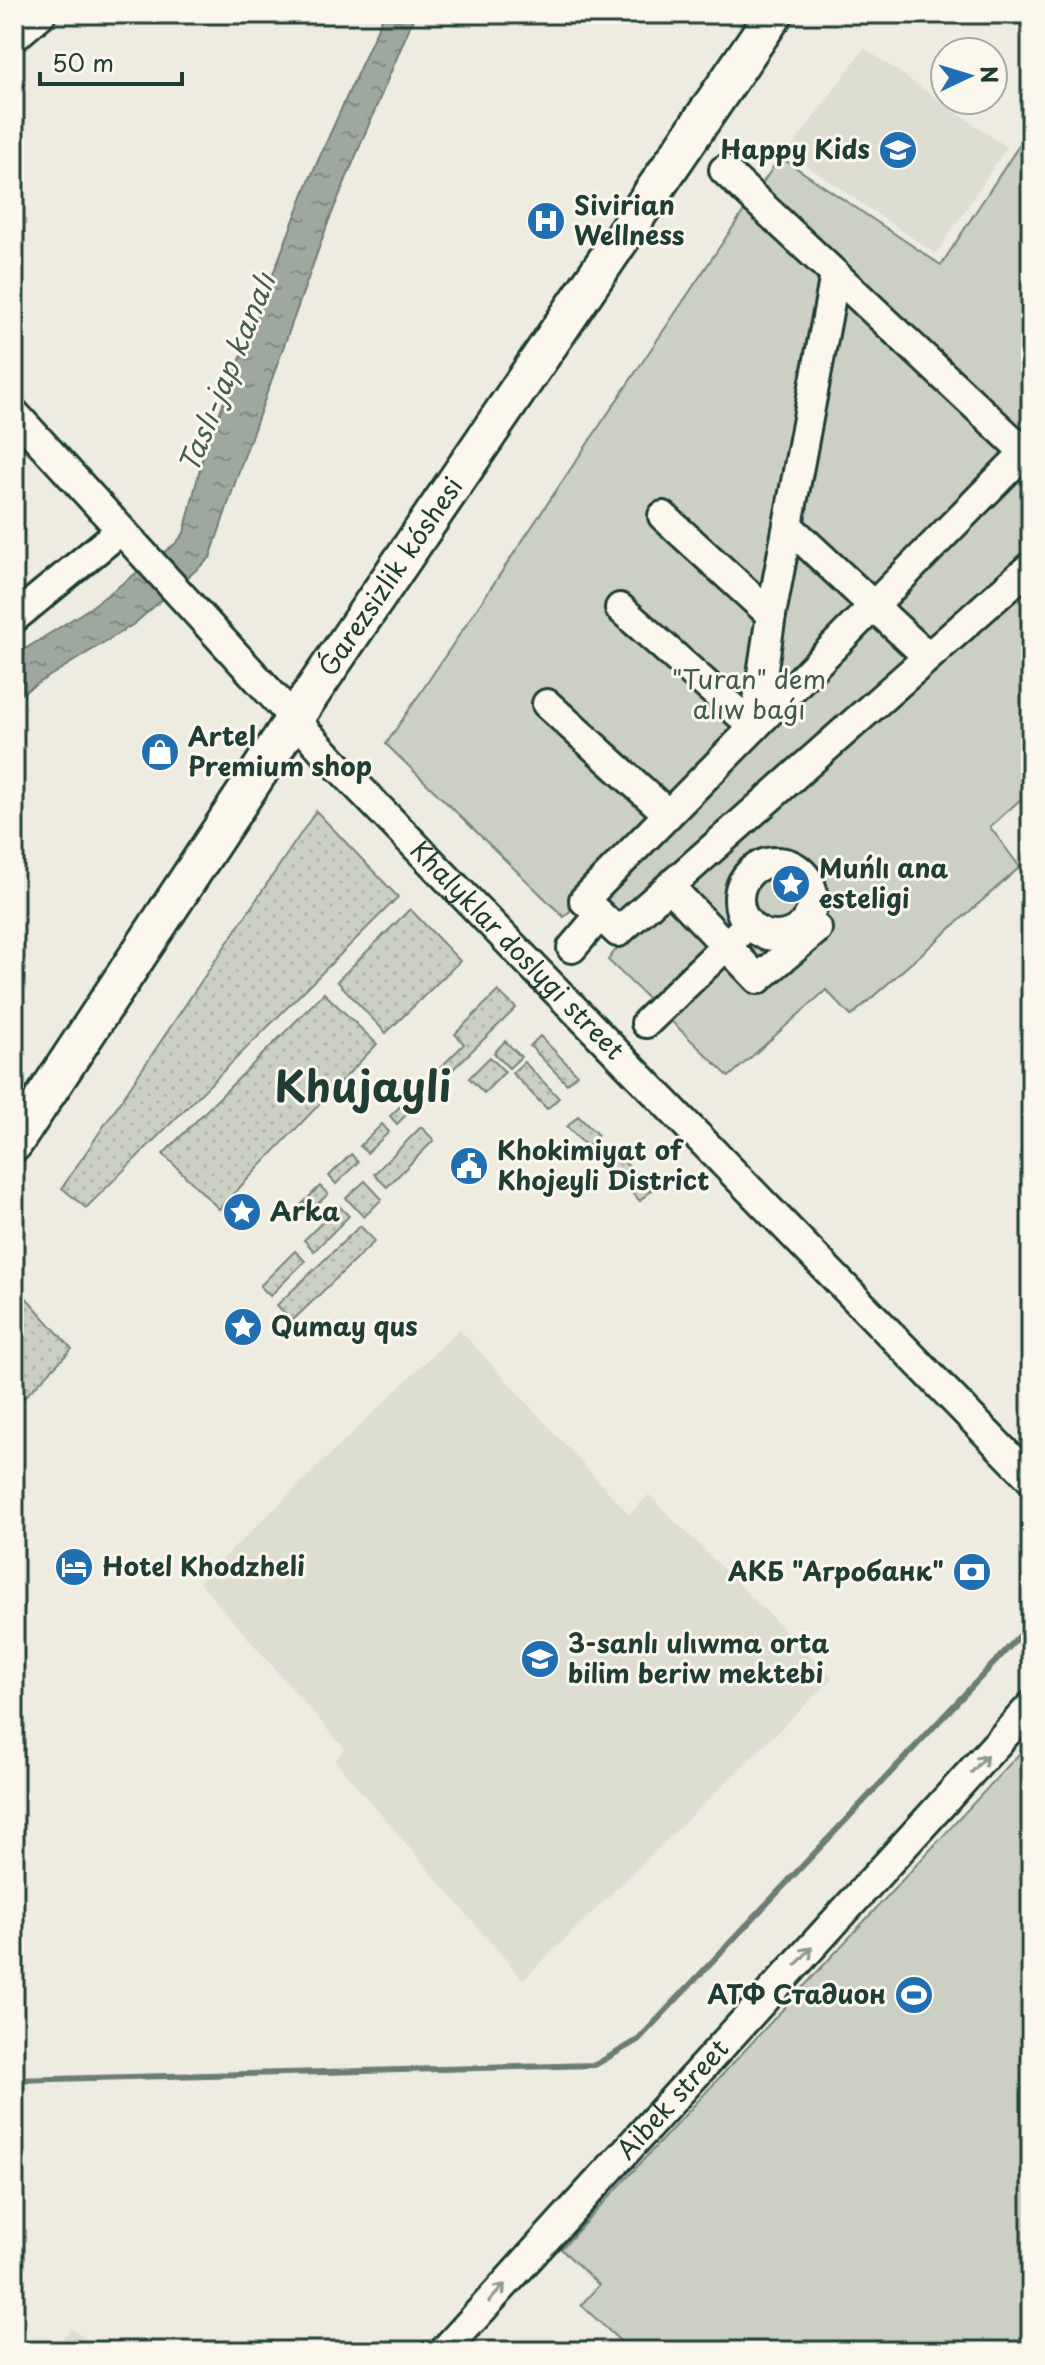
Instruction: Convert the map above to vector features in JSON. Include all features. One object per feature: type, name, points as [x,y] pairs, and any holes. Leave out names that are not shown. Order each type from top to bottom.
[{"type":"main road","name":"Ǵarezsizlik kóshesi","points":[[14,1143],[294,719],[774,14]]},
{"type":"street","points":[[14,37],[41,14]]},
{"type":"street","points":[[724,170],[1028,455],[584,900],[618,932],[1031,566]]},
{"type":"street","points":[[754,727],[771,615],[835,275]]},
{"type":"street","name":"Khalyklar doslygi street","points":[[14,413],[330,758],[1031,1479]]},
{"type":"street","points":[[663,516],[771,615]]},
{"type":"street","points":[[788,526],[928,657]]},
{"type":"street","points":[[14,618],[121,530]]},
{"type":"street","points":[[620,608],[754,727]]},
{"type":"street","points":[[547,704],[668,814]]},
{"type":"street","points":[[775,861],[799,869],[812,891],[813,904],[809,916],[812,928],[780,936],[757,931],[741,914],[739,890],[744,879],[762,864],[775,861]]},
{"type":"street","points":[[670,887],[758,979],[812,928]]},
{"type":"street","points":[[572,948],[600,915]]},
{"type":"street","points":[[646,1023],[748,924]]},
{"type":"street","name":"Aibek street","points":[[444,2351],[1031,1706]]},
{"type":"shaded area","name":"Happy Kids","points":[[864,48],[929,93],[929,116],[962,116],[1007,147],[936,254],[788,153]]},
{"type":"shaded area","name":"3-sanlı ulıwma orta bilim beriw mektebi","points":[[459,1329],[629,1514],[649,1495],[833,1678],[523,1980],[335,1761],[344,1748],[199,1582]]},
{"type":"shaded area","points":[[72,2328],[98,2351],[52,2351]]},
{"type":"green space","name":"\"Turan\" dem alıw baǵı","points":[[1031,127],[1031,790],[990,827],[1020,867],[851,1016],[826,990],[729,1077],[608,960],[617,948],[574,907],[564,917],[386,744],[780,157],[941,265]]},
{"type":"green space","points":[[316,811],[398,897],[86,1208],[62,1188]]},
{"type":"green space","points":[[410,909],[460,961],[386,1033],[337,981]]},
{"type":"green space","points":[[498,991],[516,1008],[447,1075],[440,1068],[464,1044],[455,1034]]},
{"type":"green space","points":[[324,993],[377,1044],[219,1209],[163,1154]]},
{"type":"green space","points":[[540,1036],[577,1074],[567,1084],[530,1046]]},
{"type":"green space","points":[[505,1041],[521,1057],[509,1068],[494,1053]]},
{"type":"green space","points":[[490,1057],[505,1072],[484,1093],[469,1078]]},
{"type":"green space","points":[[524,1062],[559,1098],[547,1109],[512,1073]]},
{"type":"green space","points":[[412,1095],[419,1102],[397,1124],[390,1116]]},
{"type":"green space","points":[[578,1116],[598,1135],[587,1147],[567,1127]]},
{"type":"green space","points":[[382,1124],[389,1132],[367,1153],[360,1146]]},
{"type":"green space","points":[[421,1127],[434,1140],[387,1187],[374,1174]]},
{"type":"green space","points":[[612,1149],[651,1190],[640,1201],[600,1160]]},
{"type":"green space","points":[[351,1154],[358,1162],[336,1184],[329,1176]]},
{"type":"green space","points":[[365,1181],[382,1199],[364,1217],[346,1198]]},
{"type":"green space","points":[[320,1186],[328,1194],[306,1215],[298,1208]]},
{"type":"green space","points":[[339,1206],[349,1216],[314,1251],[304,1240]]},
{"type":"green space","points":[[360,1226],[375,1241],[292,1321],[277,1305]]},
{"type":"green space","points":[[295,1251],[305,1261],[270,1296],[260,1286]]},
{"type":"green space","points":[[14,1284],[72,1349],[14,1408]]},
{"type":"green space","name":"АТФ Стадион","points":[[1031,1741],[1031,2351],[631,2351],[581,2305],[599,2285],[561,2249]]},
{"type":"water","points":[[384,14],[415,14],[329,220],[210,558],[134,624],[14,698],[14,656],[90,608],[176,543],[184,533],[203,456],[308,183]]},
{"type":"waterway","points":[[14,2080],[595,2065],[638,2040],[1031,1624]]},
{"type":"place","name":"Happy Kids","points":[[898,150]]},
{"type":"place","name":"Sivirian Wellness","points":[[546,221]]},
{"type":"place","name":"Artel Premium shop","points":[[160,752]]},
{"type":"place","name":"Muńlı ana esteligi","points":[[791,884]]},
{"type":"place","name":"Khokimiyat of Khojeyli District","points":[[469,1166]]},
{"type":"place","name":"Arka","points":[[242,1212]]},
{"type":"place","name":"Qumay qus","points":[[243,1327]]},
{"type":"place","name":"Hotel Khodzheli","points":[[74,1567]]},
{"type":"place","name":"АКБ \"Агробанк\"","points":[[972,1572]]},
{"type":"place","name":"3-sanlı ulıwma orta bilim beriw mektebi","points":[[540,1659]]},
{"type":"place","name":"АТФ Стадион","points":[[914,1995]]},
{"type":"district","name":"Khujayli","points":[[363,1087]]},
{"type":"water label","name":"Taslı-jap kanalı","points":[[227,373]]}]
